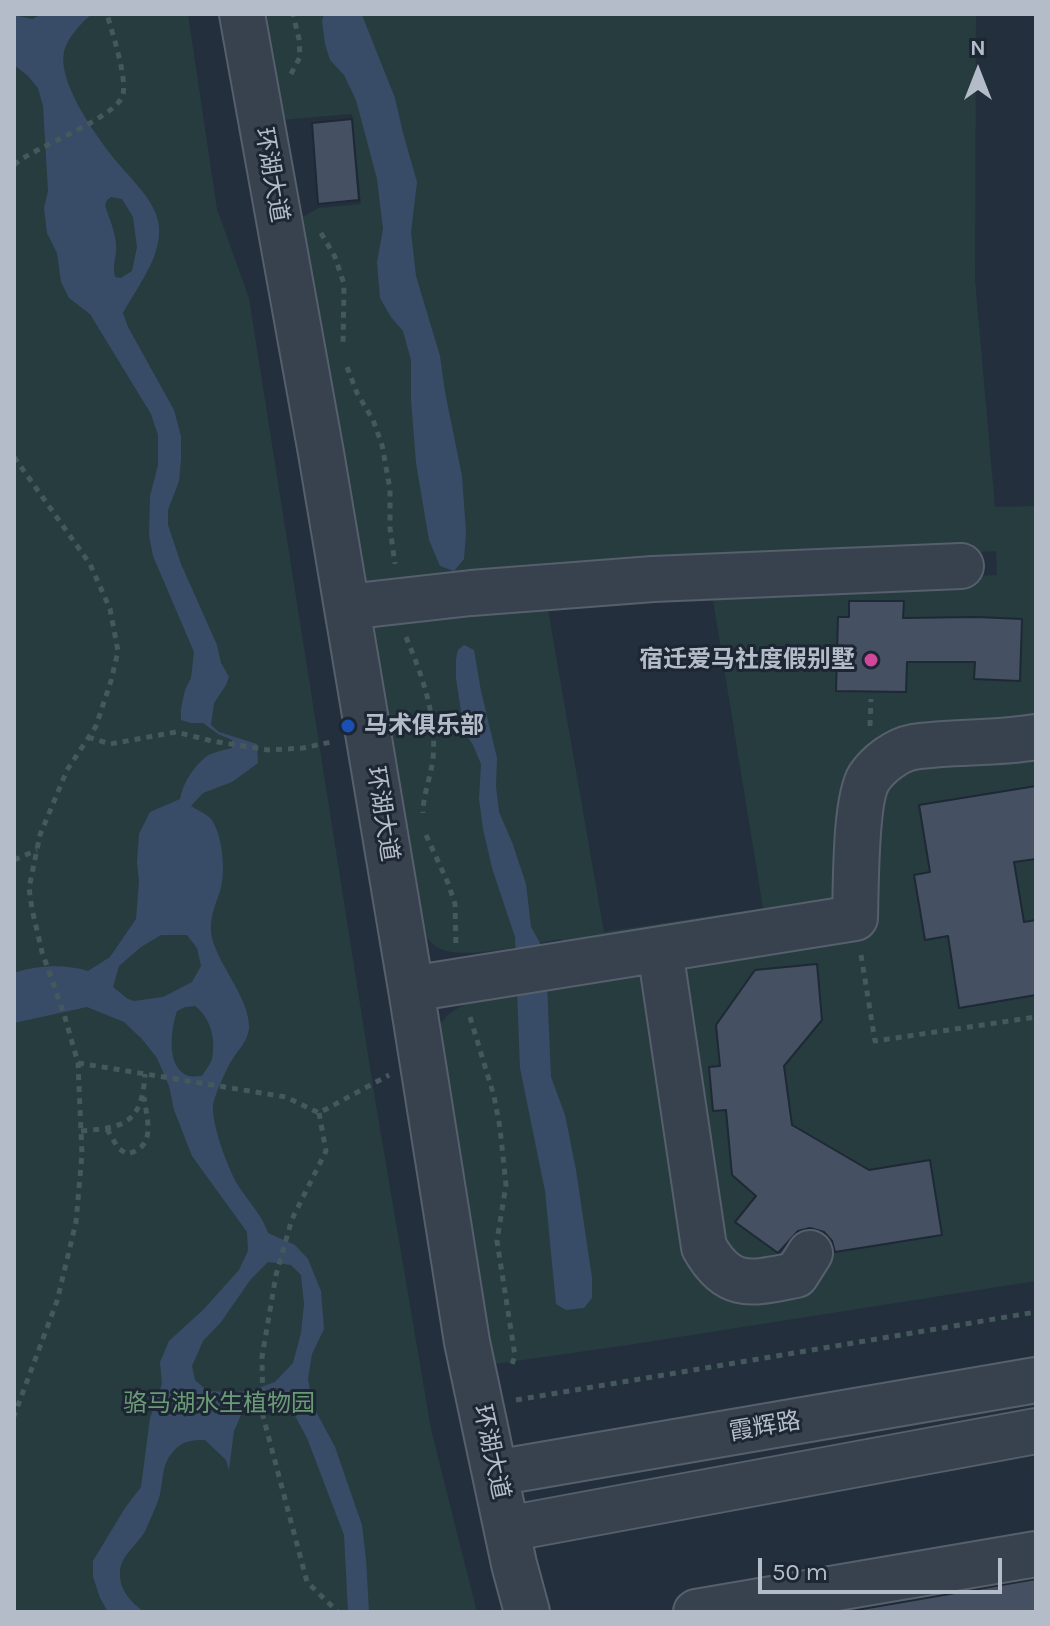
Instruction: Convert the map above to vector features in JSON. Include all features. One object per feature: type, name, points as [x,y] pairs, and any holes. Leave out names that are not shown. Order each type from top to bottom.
[{"type":"street","name":"环湖大道","points":[[242,14],[319,438],[467,1342],[494,1391],[495,1473],[527,1612]]},
{"type":"street","points":[[347,607],[471,593],[653,579],[961,566]]},
{"type":"street","points":[[411,989],[855,918],[863,794],[868,779],[879,767],[890,757],[909,748],[1036,737]]},
{"type":"street","points":[[660,950],[704,1247],[723,1272],[739,1281],[758,1282],[796,1275],[810,1253]]},
{"type":"street","name":"霞辉路","points":[[495,1473],[1036,1380]]},
{"type":"street","points":[[507,1529],[1036,1431]]},
{"type":"street","points":[[696,1612],[739,1608],[1036,1554]]},
{"type":"path","points":[[14,165],[97,119],[115,107],[123,95],[121,66],[107,14]]},
{"type":"path","points":[[289,86],[290,75],[300,57],[293,14]]},
{"type":"path","points":[[321,233],[335,257],[344,284],[343,342],[347,369],[382,445],[390,489],[390,528],[398,613],[420,669],[432,729],[433,759],[423,814]]},
{"type":"path","points":[[14,457],[90,564],[110,609],[118,651],[96,726],[67,770],[40,835],[29,888],[42,952],[78,1063],[82,1154],[76,1222],[57,1301],[14,1416]]},
{"type":"path","points":[[88,737],[110,744],[176,732],[269,750],[341,741]]},
{"type":"path","points":[[422,827],[455,904],[456,982],[465,998],[494,1096],[500,1128],[506,1185],[497,1241],[515,1356],[494,1391]]},
{"type":"path","points":[[14,860],[37,850]]},
{"type":"path","points":[[855,918],[875,1041],[1036,1017]]},
{"type":"path","points":[[319,1113],[421,1057]]},
{"type":"path","points":[[78,1063],[286,1097],[319,1113]]},
{"type":"path","points":[[107,1129],[118,1148],[127,1154],[139,1151],[145,1143],[148,1129],[145,1074]]},
{"type":"path","points":[[81,1131],[107,1129],[123,1123],[137,1112],[144,1097]]},
{"type":"path","points":[[319,1113],[326,1151],[292,1219],[276,1275],[262,1357],[263,1416],[307,1582],[338,1612]]},
{"type":"path","points":[[494,1391],[1036,1312]]},
{"type":"green space","name":"骆马湖水生植物园","points":[[14,14],[188,14],[217,209],[249,298],[375,1099],[431,1429],[477,1612],[14,1612]]},
{"type":"green space","points":[[266,14],[976,14],[975,280],[995,507],[1036,506],[1036,1281],[488,1365],[433,1036],[450,1013],[470,1003],[497,995],[568,983],[561,939],[469,953],[443,950],[420,929],[365,628],[376,619],[547,604],[604,932],[763,908],[711,588],[997,575],[996,551],[611,572],[363,592],[300,225],[302,217],[319,208],[361,204],[352,114],[280,120]]},
{"type":"water","points":[[42,14],[92,14],[77,29],[65,48],[63,61],[66,76],[89,124],[146,196],[159,224],[154,256],[123,313],[174,410],[181,436],[179,481],[168,510],[168,525],[181,564],[229,677],[214,703],[211,725],[219,732],[257,744],[258,763],[232,782],[203,793],[191,806],[211,819],[218,834],[223,874],[211,932],[216,949],[245,1006],[249,1028],[245,1041],[221,1082],[213,1113],[230,1170],[239,1187],[259,1214],[268,1233],[295,1245],[308,1259],[321,1291],[324,1329],[312,1354],[308,1379],[313,1406],[335,1447],[362,1525],[369,1612],[348,1612],[344,1535],[307,1438],[294,1414],[274,1404],[251,1408],[241,1415],[234,1431],[229,1470],[226,1460],[205,1440],[183,1444],[169,1457],[154,1512],[143,1534],[124,1559],[120,1571],[126,1594],[144,1612],[108,1612],[93,1577],[93,1561],[141,1487],[150,1418],[162,1384],[160,1362],[169,1341],[204,1309],[239,1270],[248,1251],[247,1232],[192,1156],[174,1110],[169,1086],[157,1058],[142,1039],[124,1022],[87,1007],[14,1023],[14,973],[51,966],[88,971],[110,957],[136,919],[139,834],[150,812],[180,799],[186,781],[197,765],[207,756],[232,748],[232,740],[203,723],[181,720],[194,652],[153,556],[149,535],[150,496],[158,465],[158,435],[151,414],[90,314],[69,298],[61,282],[57,253],[47,233],[44,208],[48,191],[43,106],[38,88],[14,65],[14,15],[32,19]],"holes":[[[111,197],[122,199],[133,217],[137,247],[132,271],[121,278],[115,277],[116,244],[105,205]],[[161,935],[187,935],[197,948],[201,966],[192,982],[163,997],[134,1001],[113,987],[119,966]],[[195,1006],[211,1030],[212,1059],[202,1076],[189,1076],[181,1072],[173,1057],[175,1018],[177,1011]],[[268,1262],[291,1265],[301,1275],[304,1304],[293,1363],[275,1382],[250,1391],[207,1391],[195,1380],[192,1366],[203,1341],[221,1322],[251,1279]]]},
{"type":"water","points":[[324,14],[362,15],[395,98],[417,182],[411,232],[416,276],[440,356],[462,476],[466,533],[464,559],[454,571],[440,566],[429,540],[416,463],[411,360],[403,331],[380,298],[377,262],[383,229],[377,179],[356,100],[344,75],[330,60],[322,21]]},
{"type":"water","points":[[464,645],[474,650],[497,758],[499,812],[526,884],[531,927],[540,943],[547,985],[551,1077],[565,1115],[592,1278],[592,1298],[584,1308],[566,1310],[556,1304],[545,1191],[520,1068],[515,937],[492,868],[483,829],[479,799],[481,764],[464,731],[456,678],[458,650]]},
{"type":"building","points":[[352,119],[359,200],[318,204],[312,123]]},
{"type":"building","points":[[849,601],[904,601],[903,618],[1022,619],[1020,681],[974,679],[975,662],[907,662],[906,692],[836,691],[838,617],[849,617]]},
{"type":"building","points":[[1036,786],[1036,859],[1014,862],[1024,922],[1036,920],[1036,995],[959,1008],[948,936],[925,940],[914,875],[930,872],[919,805]]},
{"type":"building","points":[[817,964],[822,1020],[784,1066],[792,1125],[869,1170],[930,1160],[942,1235],[835,1252],[832,1241],[824,1232],[810,1228],[798,1231],[778,1253],[735,1222],[756,1196],[732,1175],[726,1110],[713,1111],[709,1067],[720,1066],[716,1025],[755,970]]},
{"type":"building","points":[[1036,1579],[1036,1612],[845,1612]]},
{"type":"place","name":"宿迁爱马社度假别墅","points":[[871,660]]},
{"type":"place","name":"马术俱乐部","points":[[348,726]]}]
